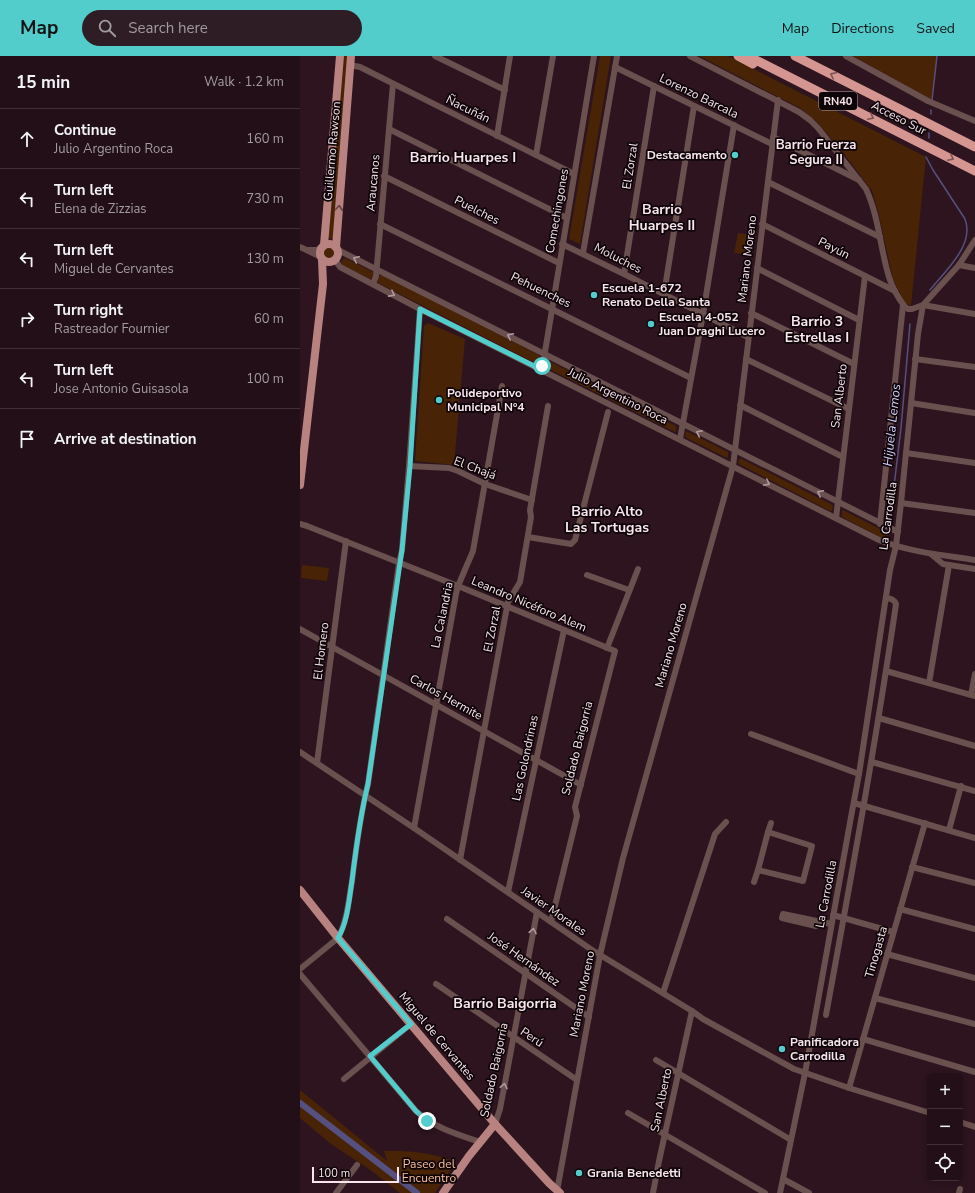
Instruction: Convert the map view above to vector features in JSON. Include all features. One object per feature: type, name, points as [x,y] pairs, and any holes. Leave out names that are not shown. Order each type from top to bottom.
[{"type":"highway","points":[[738,56],[785,80],[821,92]]},
{"type":"highway","name":"Acceso Sur","points":[[748,56],[975,170]]},
{"type":"highway","name":"Acceso Sur","points":[[795,56],[975,146]]},
{"type":"main road","name":"Guillermo Rawson","points":[[323,246],[340,56]]},
{"type":"main road","name":"Guillermo Rawson","points":[[337,249],[351,56]]},
{"type":"main road","points":[[329,244],[337,249],[338,255],[327,259],[320,252],[323,246],[329,244]]},
{"type":"main road","points":[[300,485],[327,259]]},
{"type":"main road","name":"Miguel de Cervantes","points":[[300,890],[338,938],[495,1124],[559,1192]]},
{"type":"main road","name":"Soldado Baigorria","points":[[443,1193],[495,1124]]},
{"type":"street","points":[[435,56],[505,90]]},
{"type":"street","points":[[497,136],[510,56]]},
{"type":"street","points":[[536,155],[552,56]]},
{"type":"street","name":"Comechingones","points":[[542,370],[594,56]]},
{"type":"street","points":[[583,253],[617,56]]},
{"type":"street","points":[[690,56],[778,100],[799,112],[814,124],[866,189],[870,198],[889,277],[905,308],[911,310],[923,305],[959,265],[975,240]]},
{"type":"street","points":[[846,56],[932,103],[975,121]]},
{"type":"street","name":"Ñacuñán","points":[[350,65],[360,67],[574,174]]},
{"type":"street","name":"Lorenzo Barcala","points":[[615,67],[772,144]]},
{"type":"street","name":"Araucanos","points":[[374,284],[376,276],[393,84]]},
{"type":"street","name":"El Zorzal","points":[[624,274],[654,86]]},
{"type":"street","name":"Mariano Moreno","points":[[559,1192],[577,1080],[600,955],[623,858],[733,466],[778,100]]},
{"type":"street","points":[[664,294],[694,106]]},
{"type":"street","points":[[680,439],[703,314],[734,126]]},
{"type":"street","points":[[388,129],[567,218]]},
{"type":"street","points":[[773,137],[860,181]]},
{"type":"street","name":"Puelches","points":[[384,176],[559,263]]},
{"type":"street","points":[[768,182],[880,237]]},
{"type":"street","name":"Pehuenches","points":[[380,224],[691,378]]},
{"type":"street","name":"Payún","points":[[762,224],[895,291]]},
{"type":"street","name":"Moluches","points":[[562,244],[583,253],[748,338]]},
{"type":"street","name":"Julio Argentino Roca","points":[[302,248],[315,250],[323,246]]},
{"type":"street","name":"Julio Argentino Roca","points":[[302,248],[327,259],[420,309],[879,540],[896,546],[931,554]]},
{"type":"street","name":"Julio Argentino Roca","points":[[337,249],[683,425],[898,532]]},
{"type":"street","points":[[959,265],[975,268]]},
{"type":"street","points":[[757,268],[859,320]]},
{"type":"street","name":"San Alberto","points":[[836,518],[865,276]]},
{"type":"street","name":"La Carrodilla","points":[[880,524],[903,305]]},
{"type":"street","points":[[923,305],[975,314]]},
{"type":"street","name":"La Carrodilla","points":[[780,1193],[804,1073],[854,803],[890,570],[896,546],[915,359],[923,305]]},
{"type":"street","points":[[300,969],[338,938],[347,909],[368,784],[402,550],[410,466],[420,309]]},
{"type":"street","points":[[751,313],[854,364]]},
{"type":"street","points":[[746,359],[849,409]]},
{"type":"street","points":[[915,359],[975,367]]},
{"type":"street","name":"La Calandria","points":[[414,828],[458,586],[472,555],[502,386]]},
{"type":"street","points":[[911,403],[975,413]]},
{"type":"street","points":[[740,405],[843,456]]},
{"type":"street","name":"El Zorzal","points":[[460,860],[508,602],[520,582],[531,517],[530,510],[548,406]]},
{"type":"street","points":[[528,537],[571,544],[575,540],[608,412]]},
{"type":"street","points":[[906,453],[975,463]]},
{"type":"street","name":"El Chajá","points":[[410,466],[449,468],[484,484],[532,500]]},
{"type":"street","points":[[901,503],[975,513]]},
{"type":"street","name":"Leandro Nicéforo Alem","points":[[300,524],[458,586],[614,651]]},
{"type":"street","name":"El Hornero","points":[[318,763],[346,541]]},
{"type":"street","points":[[931,554],[975,560]]},
{"type":"street","points":[[931,554],[941,563],[975,569]]},
{"type":"street","points":[[929,683],[949,565]]},
{"type":"street","points":[[607,648],[638,569]]},
{"type":"street","points":[[587,575],[630,590]]},
{"type":"street","name":"La Carrodilla","points":[[826,1015],[872,762],[896,604],[892,599],[886,598]]},
{"type":"street","name":"Carlos Hermite","points":[[300,629],[581,785]]},
{"type":"street","name":"Las Golondrinas","points":[[508,892],[564,630]]},
{"type":"street","name":"Soldado Baigorria","points":[[551,922],[577,816],[575,807],[614,651]]},
{"type":"street","points":[[886,671],[973,695],[975,674]]},
{"type":"street","points":[[879,718],[975,746]]},
{"type":"street","points":[[751,734],[859,774]]},
{"type":"street","name":"Javier Morales","points":[[300,752],[600,955],[703,1019],[787,1066],[849,1088],[927,1112]]},
{"type":"street","points":[[872,762],[975,791]]},
{"type":"street","points":[[948,830],[961,786]]},
{"type":"street","points":[[854,803],[975,838]]},
{"type":"street","points":[[663,993],[715,834],[726,822]]},
{"type":"street","points":[[754,882],[771,823]]},
{"type":"street","name":"Tinogasta","points":[[849,1088],[925,823]]},
{"type":"street","points":[[758,870],[803,881],[812,846],[768,832]]},
{"type":"street","points":[[912,867],[975,883]]},
{"type":"street","points":[[900,909],[975,929]]},
{"type":"street","name":"Soldado Baigorria","points":[[495,1124],[500,1109],[536,912]]},
{"type":"street","points":[[817,921],[816,926],[782,918],[783,914],[817,921],[831,924]]},
{"type":"street","points":[[833,915],[894,932]]},
{"type":"street","name":"José Hernández","points":[[447,919],[589,1017]]},
{"type":"street","points":[[887,954],[975,978]]},
{"type":"street","points":[[300,974],[422,1117],[442,1129],[480,1142]]},
{"type":"street","name":"Perú","points":[[436,984],[577,1080]]},
{"type":"street","points":[[874,998],[975,1024]]},
{"type":"street","name":"San Alberto","points":[[654,1193],[665,1134],[692,1011]]},
{"type":"street","points":[[344,1078],[411,1024]]},
{"type":"street","points":[[863,1039],[975,1072]]},
{"type":"street","points":[[656,1060],[791,1140]]},
{"type":"street","points":[[628,1113],[765,1193]]},
{"type":"street","points":[[963,1123],[975,1127]]},
{"type":"street","points":[[336,1193],[357,1165]]},
{"type":"street","points":[[783,1179],[809,1193]]},
{"type":"green space","points":[[343,56],[348,56],[333,238],[330,239],[328,238]]},
{"type":"green space","points":[[600,56],[611,56],[580,244],[569,239]]},
{"type":"green space","points":[[699,56],[728,56],[926,157],[911,306],[905,303],[893,279],[872,191],[841,150],[817,122],[800,108]]},
{"type":"green space","points":[[853,56],[937,56],[932,100],[925,96]]},
{"type":"green space","points":[[738,233],[752,235],[749,255],[734,253]]},
{"type":"green space","points":[[329,246],[334,248],[336,253],[334,258],[329,260],[324,258],[322,253],[324,248]]},
{"type":"green space","points":[[345,258],[373,272],[372,278],[370,279],[342,265],[341,261]]},
{"type":"green space","points":[[382,275],[539,355],[539,363],[537,364],[378,283],[377,281],[379,276]]},
{"type":"green space","name":"Polideportivo Municipal Nº4","points":[[428,323],[465,339],[454,465],[415,461],[424,326]]},
{"type":"green space","points":[[551,362],[676,426],[676,431],[675,432],[549,369],[548,366]]},
{"type":"green space","points":[[686,431],[728,452],[728,457],[727,458],[685,437]]},
{"type":"green space","points":[[740,458],[831,504],[833,506],[832,511],[739,464],[738,462]]},
{"type":"green space","points":[[843,510],[888,533],[888,540],[887,541],[842,517]]},
{"type":"green space","points":[[302,565],[329,568],[327,581],[301,578]]},
{"type":"green space","name":"Paseo del Encuentro","points":[[300,1090],[387,1161],[384,1151],[421,1153],[439,1156],[456,1162],[435,1193],[400,1193],[369,1169],[331,1144],[300,1118]]},
{"type":"waterway","name":"Hijuela Lemos","points":[[932,100],[937,56]]},
{"type":"waterway","name":"Hijuela Lemos","points":[[929,133],[929,138]]},
{"type":"waterway","name":"Hijuela Lemos","points":[[926,157],[965,219],[967,229],[966,238],[957,257],[930,290]]},
{"type":"waterway","name":"Hijuela Lemos","points":[[888,524],[901,428],[910,324]]},
{"type":"waterway","points":[[300,1103],[417,1193]]},
{"type":"place","name":"Destacamento","points":[[735,155]]},
{"type":"place","name":"Escuela 1-672 Renato Della Santa","points":[[594,295]]},
{"type":"place","name":"Escuela 4-052 Juan Draghi Lucero","points":[[651,324]]},
{"type":"place","name":"Polideportivo Municipal Nº4","points":[[439,400]]},
{"type":"place","name":"Panificadora Carrodilla","points":[[782,1049]]},
{"type":"place","name":"Grania Benedetti","points":[[579,1173]]},
{"type":"district","name":"Barrio Fuerza Segura II","points":[[816,152]]},
{"type":"district","name":"Barrio Huarpes I","points":[[463,157]]},
{"type":"district","name":"Barrio Huarpes II","points":[[662,218]]},
{"type":"district","name":"Barrio 3 Estrellas I","points":[[817,330]]},
{"type":"district","name":"Barrio Alto Las Tortugas","points":[[607,520]]},
{"type":"district","name":"Barrio Baigorria","points":[[505,1003]]},
{"type":"route","points":[[427,1121],[416,1111],[370,1056],[411,1024],[338,938],[347,909],[363,806],[368,784],[402,550],[410,466],[420,309],[542,370],[542,366]]}]
